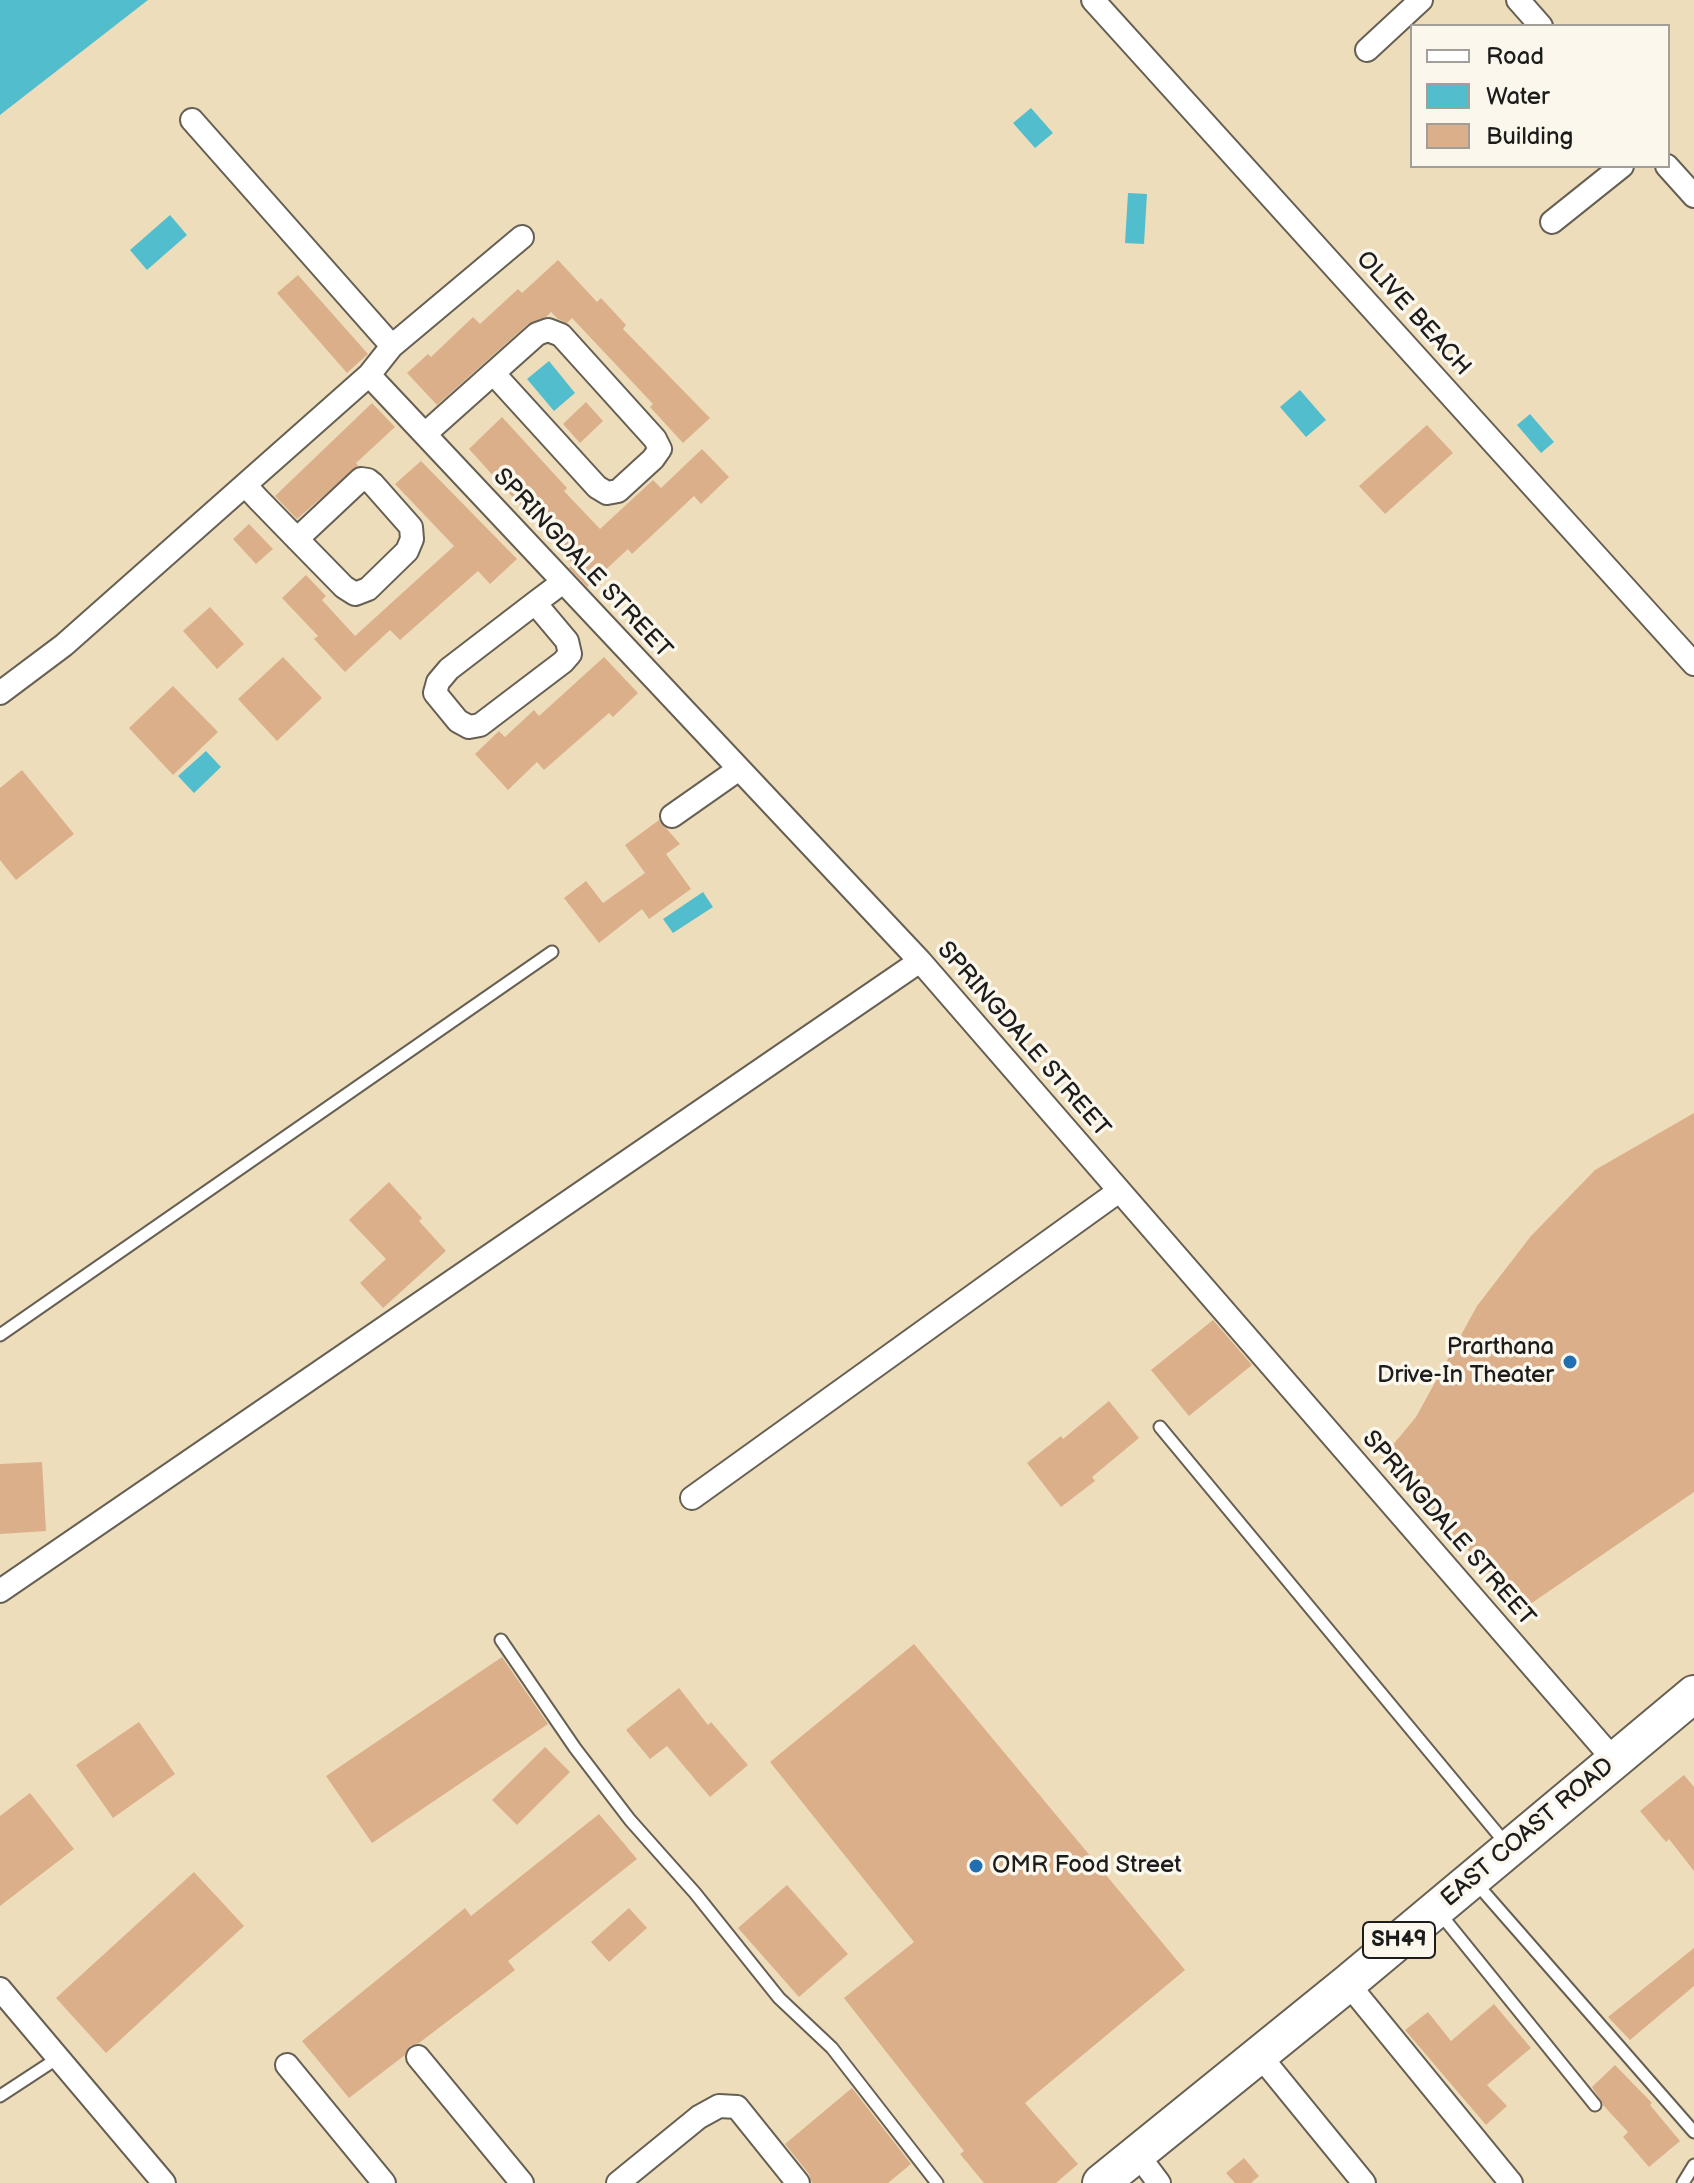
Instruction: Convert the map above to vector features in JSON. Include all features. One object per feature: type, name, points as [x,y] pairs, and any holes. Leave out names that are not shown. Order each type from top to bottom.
[{"type":"main road","name":"EAST COAST ROAD","points":[[1101,2183],[1694,1694]]},
{"type":"main road","name":"EAST COAST ROAD","points":[[1144,2178],[1270,2068],[1694,1716]]},
{"type":"street","name":"OLIVE BEACH","points":[[1093,0],[1694,664]]},
{"type":"street","points":[[1367,50],[1421,0]]},
{"type":"street","points":[[1518,0],[1539,24]]},
{"type":"street","points":[[192,120],[392,346]]},
{"type":"street","points":[[1552,222],[1620,168]]},
{"type":"street","points":[[1669,168],[1694,196]]},
{"type":"street","points":[[0,693],[64,645],[369,375],[392,346],[522,237]]},
{"type":"street","points":[[425,434],[537,334],[548,330],[561,335],[655,439],[660,449],[618,491],[607,493],[597,487],[494,374]]},
{"type":"street","name":"SPRINGDALE STREET","points":[[369,375],[920,961],[1614,1760]]},
{"type":"street","points":[[245,485],[297,539],[344,587],[355,594],[368,589],[407,551],[412,539],[411,527],[373,484],[361,479],[297,539]]},
{"type":"street","points":[[535,603],[567,641],[570,654],[480,725],[469,727],[458,721],[435,693],[438,682],[449,669],[535,603],[563,582]]},
{"type":"street","points":[[672,816],[739,769]]},
{"type":"street","points":[[0,1591],[920,961]]},
{"type":"street","points":[[692,1498],[1119,1191]]},
{"type":"street","points":[[0,1989],[164,2183]]},
{"type":"street","points":[[1358,1996],[1511,2183]]},
{"type":"street","points":[[418,2057],[522,2183]]},
{"type":"street","points":[[287,2065],[384,2183]]},
{"type":"street","points":[[1270,2068],[1364,2183]]},
{"type":"street","points":[[618,2183],[699,2117],[719,2106],[737,2107],[798,2183]]},
{"type":"lane","points":[[0,1335],[552,952]]},
{"type":"lane","points":[[1160,1427],[1510,1848]]},
{"type":"lane","points":[[501,1640],[630,1820],[695,1893],[779,1998],[832,2048],[937,2183]]},
{"type":"lane","points":[[1483,1891],[1694,2132]]},
{"type":"lane","points":[[1446,1921],[1595,2105]]},
{"type":"lane","points":[[0,2096],[58,2058]]},
{"type":"lane","points":[[1683,2183],[1694,2165]]},
{"type":"water","points":[[0,0],[148,0],[0,115]]},
{"type":"water","points":[[1031,108],[1053,133],[1035,148],[1013,123]]},
{"type":"water","points":[[1128,193],[1147,194],[1144,244],[1125,243]]},
{"type":"water","points":[[170,215],[187,235],[147,270],[130,250]]},
{"type":"water","points":[[549,361],[575,393],[554,411],[527,379]]},
{"type":"water","points":[[1300,390],[1326,420],[1306,437],[1280,407]]},
{"type":"water","points":[[1530,414],[1554,442],[1541,453],[1517,425]]},
{"type":"water","points":[[206,751],[221,767],[194,793],[178,776]]},
{"type":"water","points":[[703,892],[713,907],[673,933],[663,919]]},
{"type":"building","points":[[558,260],[597,302],[601,298],[626,325],[623,329],[710,418],[683,443],[650,407],[653,404],[572,318],[567,323],[551,312],[528,324],[437,405],[407,373],[428,354],[431,357],[473,317],[480,324],[518,289],[522,293]]},
{"type":"building","points":[[298,275],[368,354],[347,373],[277,293]]},
{"type":"building","points":[[586,402],[603,421],[580,443],[563,424]]},
{"type":"building","points":[[372,403],[395,427],[356,463],[358,466],[297,519],[275,496]]},
{"type":"building","points":[[502,417],[600,529],[653,480],[661,488],[702,449],[729,477],[701,504],[694,496],[632,554],[628,549],[587,587],[569,568],[573,564],[469,449]]},
{"type":"building","points":[[1427,425],[1453,453],[1385,514],[1359,486]]},
{"type":"building","points":[[421,461],[517,559],[490,584],[478,571],[400,640],[390,630],[345,672],[314,639],[318,636],[282,598],[306,575],[326,596],[322,600],[355,636],[454,546],[395,484]]},
{"type":"building","points":[[249,524],[273,549],[256,564],[233,539]]},
{"type":"building","points":[[210,607],[244,644],[217,669],[183,631]]},
{"type":"building","points":[[283,657],[322,698],[277,741],[238,699]]},
{"type":"building","points":[[604,657],[638,693],[613,717],[609,713],[544,770],[537,762],[508,790],[475,754],[499,731],[505,737],[534,710],[539,716]]},
{"type":"building","points":[[173,686],[218,732],[173,775],[129,728]]},
{"type":"building","points":[[22,770],[74,834],[16,880],[0,860],[0,788]]},
{"type":"building","points":[[659,820],[680,844],[666,854],[691,889],[649,919],[642,909],[599,943],[564,898],[586,881],[603,903],[645,873],[625,845]]},
{"type":"building","name":"Prarthana Drive-In Theater","points":[[1694,1113],[1694,1492],[1523,1609],[1382,1458],[1416,1417],[1477,1306],[1531,1236],[1595,1170]]},
{"type":"building","points":[[389,1182],[422,1218],[419,1221],[446,1251],[383,1308],[360,1283],[386,1259],[349,1220]]},
{"type":"building","points":[[1213,1320],[1252,1365],[1189,1416],[1151,1370]]},
{"type":"building","points":[[1109,1401],[1139,1438],[1092,1477],[1095,1481],[1061,1507],[1027,1463],[1061,1436],[1063,1439]]},
{"type":"building","points":[[42,1462],[46,1531],[0,1534],[0,1464]]},
{"type":"building","name":"OMR Food Street","points":[[914,1644],[1185,1970],[1025,2103],[1078,2164],[1056,2183],[984,2183],[960,2154],[964,2151],[844,1998],[914,1942],[770,1762]]},
{"type":"building","points":[[502,1657],[548,1724],[372,1843],[326,1776]]},
{"type":"building","points":[[679,1688],[708,1725],[711,1722],[748,1765],[710,1797],[667,1746],[650,1759],[626,1730]]},
{"type":"building","points":[[139,1722],[175,1774],[113,1818],[76,1765]]},
{"type":"building","points":[[545,1747],[570,1772],[517,1825],[492,1800]]},
{"type":"building","points":[[1684,1775],[1694,1787],[1694,1871],[1669,1839],[1666,1842],[1640,1811]]},
{"type":"building","points":[[30,1793],[74,1849],[0,1906],[0,1816]]},
{"type":"building","points":[[599,1814],[637,1859],[508,1961],[515,1970],[419,2043],[410,2046],[405,2055],[349,2098],[302,2041],[465,1908],[471,1916]]},
{"type":"building","points":[[194,1872],[244,1926],[106,2053],[56,1998]]},
{"type":"building","points":[[787,1885],[848,1954],[799,1997],[738,1928]]},
{"type":"building","points":[[629,1908],[647,1928],[609,1962],[591,1942]]},
{"type":"building","points":[[1694,1948],[1694,1986],[1630,2040],[1608,2017]]},
{"type":"building","points":[[1494,2004],[1531,2048],[1487,2085],[1507,2106],[1486,2125],[1405,2030],[1428,2012],[1451,2041]]},
{"type":"building","points":[[1615,2065],[1652,2103],[1650,2105],[1680,2141],[1649,2167],[1623,2137],[1628,2132],[1603,2105],[1592,2087]]},
{"type":"building","points":[[852,2088],[911,2164],[888,2183],[812,2183],[809,2174],[785,2144]]},
{"type":"building","points":[[1244,2158],[1259,2176],[1251,2183],[1235,2183],[1226,2173]]},
{"type":"place","name":"Prarthana Drive-In Theater","points":[[1570,1362]]},
{"type":"place","name":"OMR Food Street","points":[[976,1866]]}]
